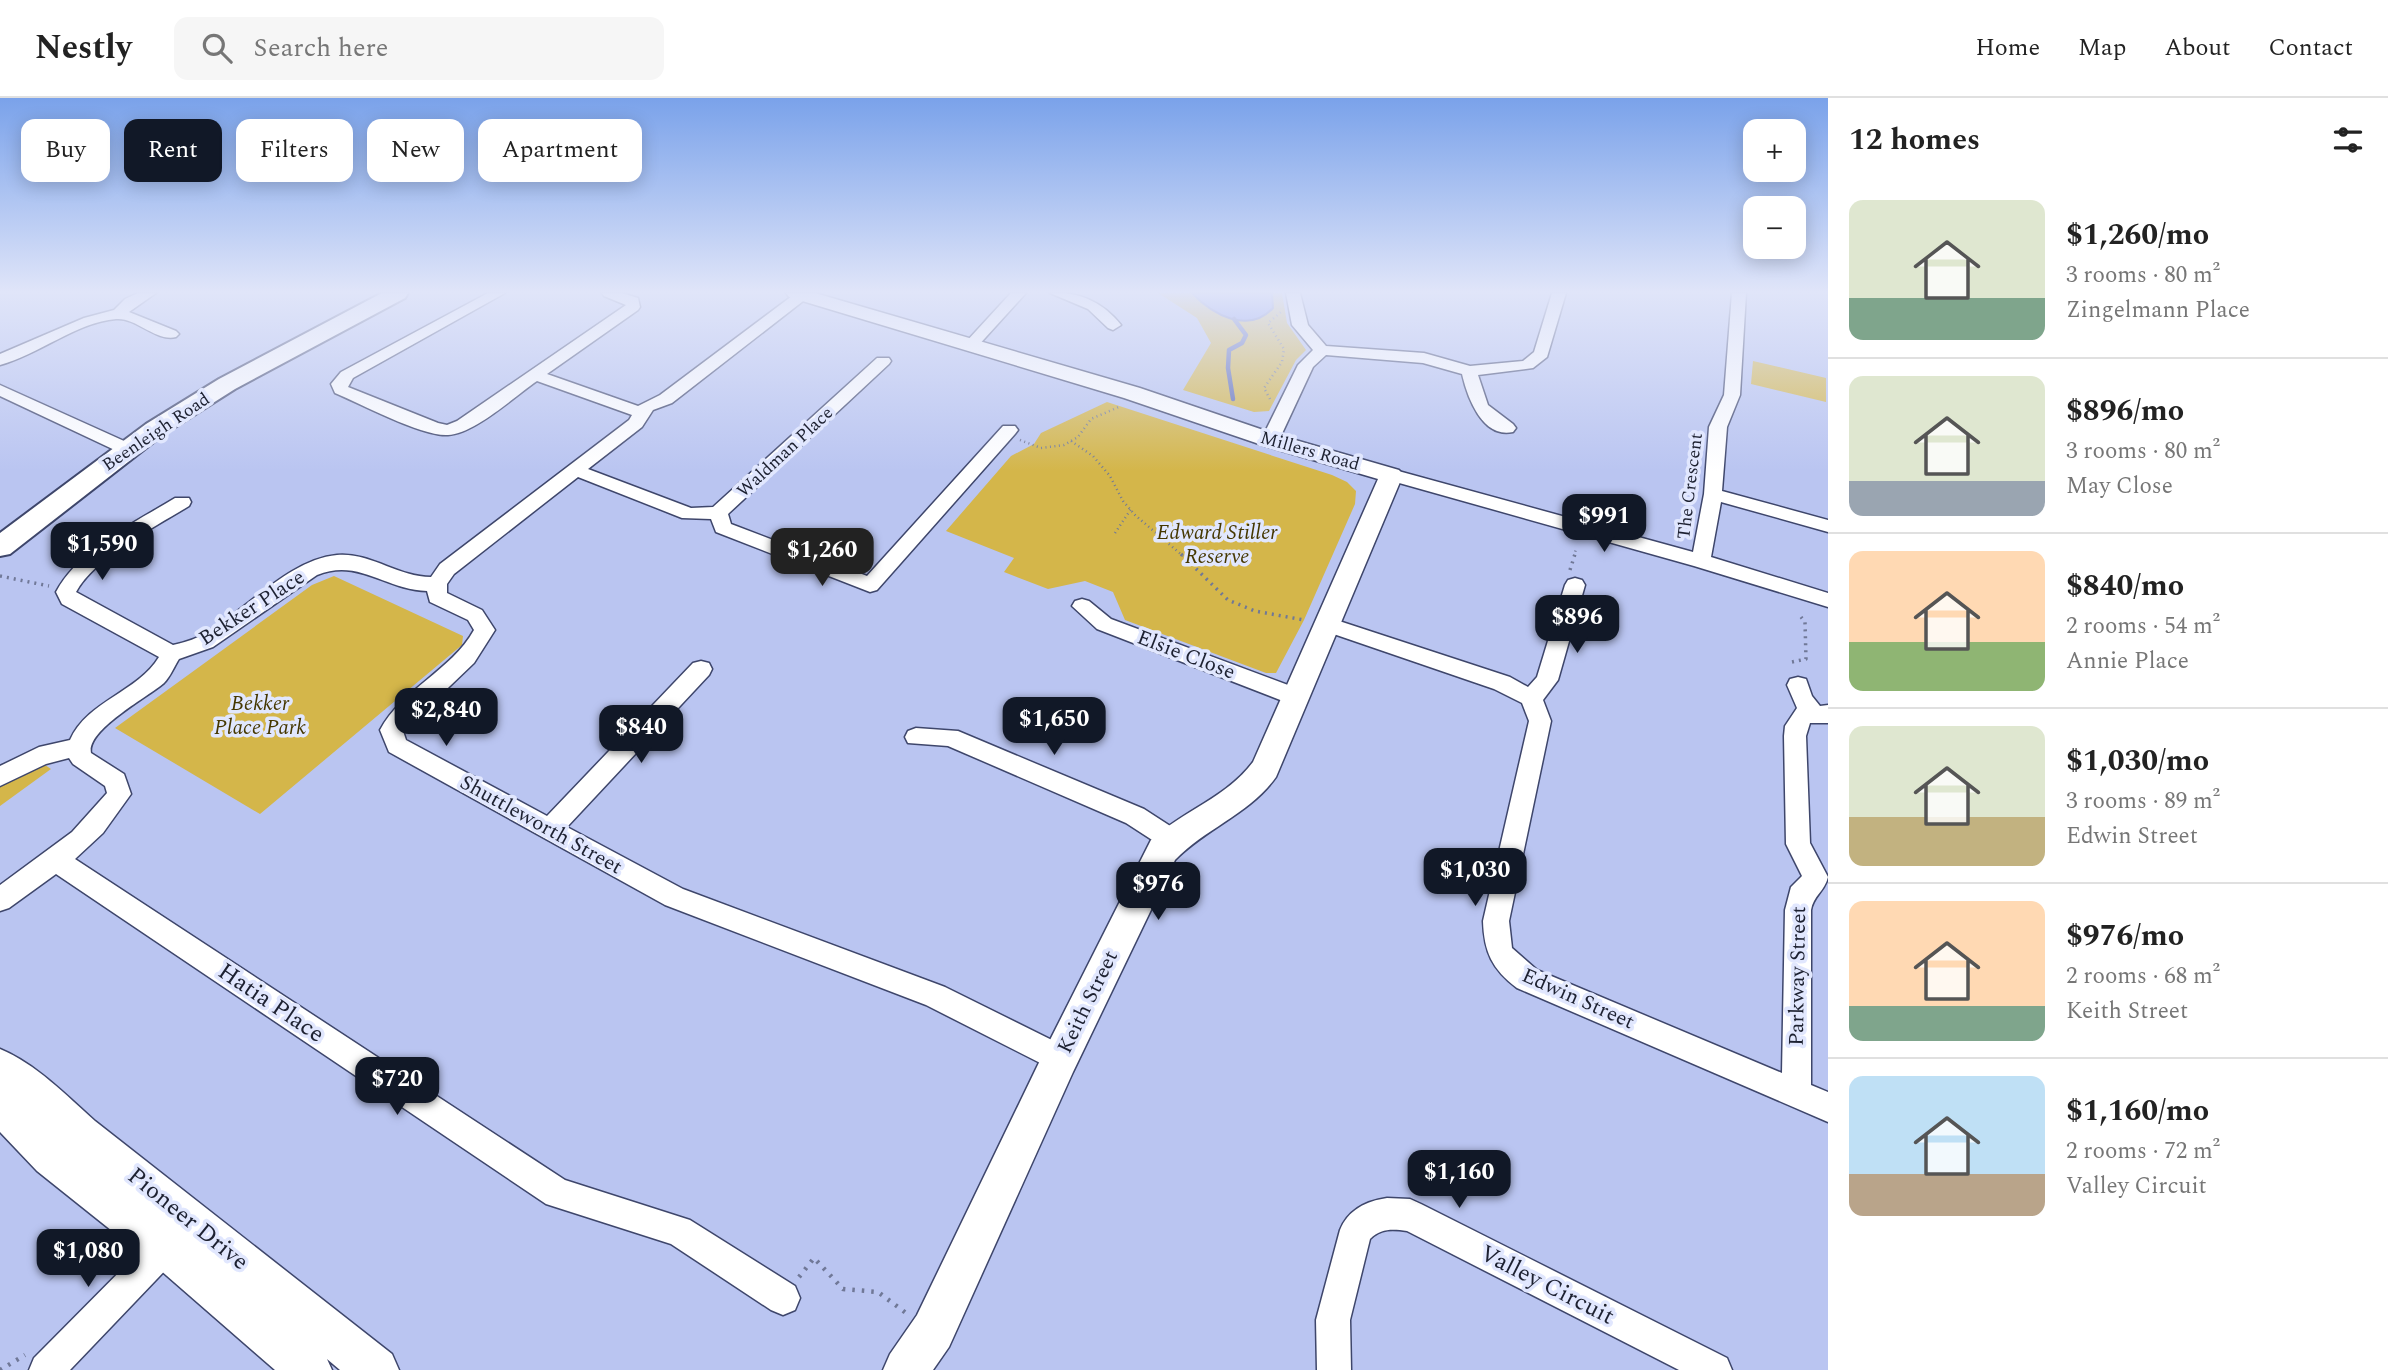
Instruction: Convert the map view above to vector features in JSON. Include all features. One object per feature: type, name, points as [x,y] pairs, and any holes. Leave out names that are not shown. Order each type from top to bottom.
[{"type":"main road","name":"Beenleigh Road","points":[[0,547],[116,445],[200,380],[254,352]]},
{"type":"main road","name":"Beenleigh Road","points":[[0,521],[116,445],[286,352]]},
{"type":"street","points":[[0,360],[17,352]]},
{"type":"street","points":[[389,352],[347,375],[339,384],[341,390],[434,428],[448,430],[463,425],[570,352]]},
{"type":"street","points":[[437,584],[447,569],[636,423],[645,408],[666,400],[726,352]]},
{"type":"street","name":"Millers Road","points":[[996,352],[1132,393],[1270,440],[1701,561],[1828,600]]},
{"type":"street","points":[[1270,440],[1307,365],[1320,352]]},
{"type":"street","points":[[1352,352],[1424,358],[1469,371],[1521,366],[1536,361],[1541,352]]},
{"type":"street","name":"The Crescent","points":[[1701,561],[1713,494],[1718,427],[1732,395],[1735,352]]},
{"type":"street","name":"Waldman Place","points":[[718,513],[883,361]]},
{"type":"street","points":[[1469,371],[1478,403],[1487,416],[1507,428]]},
{"type":"street","points":[[543,372],[645,408]]},
{"type":"street","points":[[0,390],[116,445]]},
{"type":"street","points":[[576,470],[689,514],[718,513],[723,528],[870,585],[1009,430]]},
{"type":"street","name":"Keith Street","points":[[906,1370],[933,1331],[1060,1059],[1163,850],[1172,840],[1256,784],[1296,697],[1315,622],[1391,475]]},
{"type":"street","points":[[1713,494],[1828,526]]},
{"type":"street","points":[[0,900],[55,859],[111,807],[119,794],[116,781],[81,758],[78,748],[84,734],[99,719],[159,675],[171,654],[69,599],[67,588],[72,579],[114,546],[182,502]]},
{"type":"street","name":"Bekker Place","points":[[171,654],[206,642],[310,570],[325,563],[355,561],[398,580],[437,584]]},
{"type":"street","name":"Shuttleworth Street","points":[[437,584],[437,597],[475,615],[485,630],[478,647],[403,712],[391,730],[397,746],[695,907],[935,996],[1060,1059]]},
{"type":"street","points":[[1315,622],[1502,683],[1531,698],[1548,680],[1575,585]]},
{"type":"street","name":"Elsie Close","points":[[1082,606],[1104,624],[1296,697]]},
{"type":"street","points":[[550,829],[701,669]]},
{"type":"street","name":"Parkway Street","points":[[1798,685],[1802,699],[1821,713]]},
{"type":"street","name":"Edwin Street","points":[[1531,698],[1540,721],[1496,921],[1497,950],[1507,965],[1527,979],[1796,1093]]},
{"type":"street","name":"Parkway Street","points":[[1796,1093],[1798,910],[1800,895],[1822,881],[1798,844],[1796,726],[1803,715],[1821,713]]},
{"type":"street","points":[[916,737],[950,737],[1135,816],[1172,840]]},
{"type":"street","points":[[0,777],[40,756],[62,749],[78,748]]},
{"type":"street","name":"Hatia Place","points":[[55,859],[557,1194],[679,1231],[783,1298]]},
{"type":"street","name":"Pioneer Drive","points":[[0,1068],[46,1102],[81,1135],[376,1370]]},
{"type":"street","points":[[1796,1093],[1828,1107]]},
{"type":"street","name":"Pioneer Drive","points":[[0,1104],[51,1157],[166,1247],[309,1370]]},
{"type":"street","name":"Valley Circuit","points":[[1334,1370],[1333,1320],[1356,1230],[1365,1220],[1387,1213],[1410,1215],[1715,1370]]},
{"type":"street","points":[[46,1370],[166,1247]]},
{"type":"path","points":[[1275,403],[1265,394],[1264,388],[1277,372],[1284,352]]},
{"type":"path","points":[[1009,430],[1026,445],[1039,449],[1071,441],[1081,433],[1088,421],[1115,412],[1122,404]]},
{"type":"path","points":[[1071,441],[1093,456],[1110,475],[1131,509],[1228,600],[1255,611],[1315,622]]},
{"type":"path","points":[[1115,533],[1131,509]]},
{"type":"path","points":[[0,576],[67,588]]},
{"type":"path","points":[[1792,662],[1806,659],[1805,622],[1801,617]]},
{"type":"path","points":[[783,1298],[814,1258],[843,1289],[864,1288],[890,1296],[906,1313]]},
{"type":"green space","points":[[1205,352],[1304,352],[1296,360],[1269,411],[1254,412],[1183,390]]},
{"type":"green space","points":[[1753,361],[1826,378],[1826,402],[1751,384]]},
{"type":"green space","name":"Edward Stiller Reserve","points":[[1107,402],[1332,475],[1347,482],[1356,491],[1355,504],[1304,620],[1276,673],[1266,673],[1125,620],[1113,592],[1085,581],[1048,589],[1004,572],[1014,558],[946,531],[1011,456],[1034,444],[1041,433]]},
{"type":"green space","name":"Bekker Place Park","points":[[334,576],[463,636],[462,645],[260,814],[115,728],[312,585]]},
{"type":"green space","points":[[42,763],[51,769],[0,806],[0,785]]},
{"type":"waterway","points":[[1229,352],[1228,368],[1233,399]]}]
